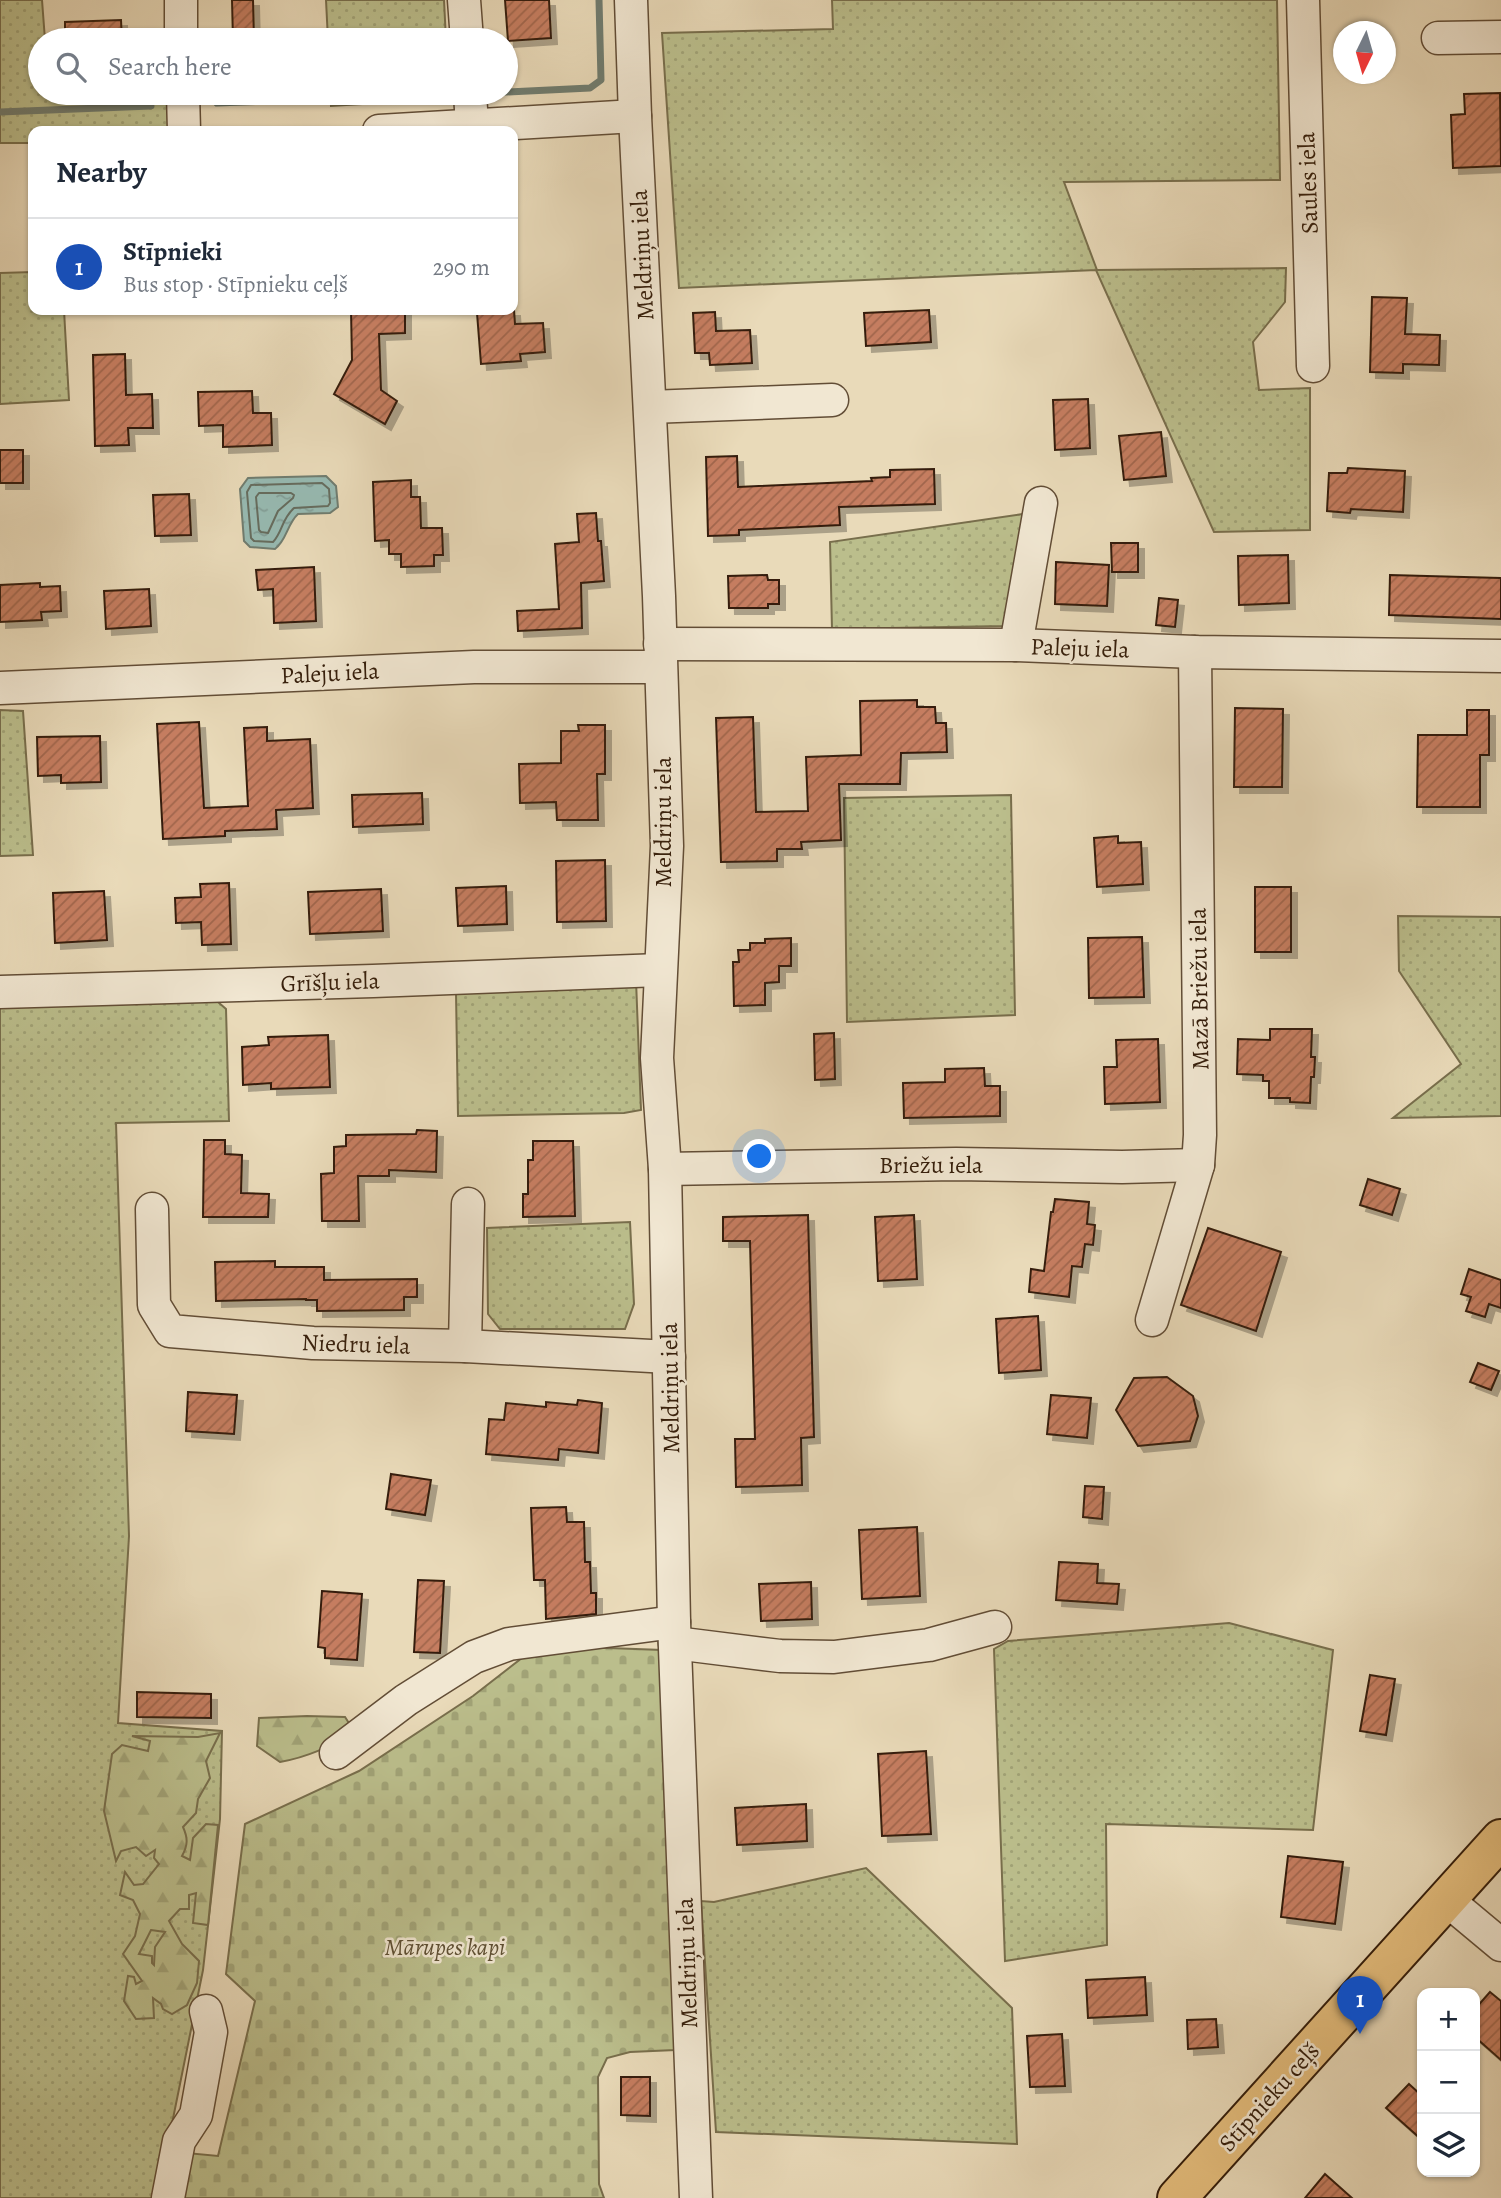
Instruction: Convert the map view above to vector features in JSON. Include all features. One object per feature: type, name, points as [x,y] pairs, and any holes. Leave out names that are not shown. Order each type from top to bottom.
[{"type":"main road","name":"Stīpnieku ceļš","points":[[1177,2198],[1501,1839]]},
{"type":"street","points":[[180,0],[181,28]]},
{"type":"street","points":[[464,0],[466,28]]},
{"type":"street","name":"Meldriņu iela","points":[[631,0],[667,846],[657,1058],[665,1169],[675,1632],[696,2198]]},
{"type":"street","name":"Saules iela","points":[[1303,0],[1313,366]]},
{"type":"street","points":[[1438,38],[1501,37]]},
{"type":"street","points":[[183,105],[184,126]]},
{"type":"street","points":[[471,105],[472,126],[635,116]]},
{"type":"street","points":[[650,407],[832,400]]},
{"type":"street","points":[[1016,645],[1041,503]]},
{"type":"street","name":"Paleju iela","points":[[0,688],[474,667],[660,655],[1016,645],[1195,652],[1501,656]]},
{"type":"street","name":"Mazā Briežu iela","points":[[1152,1320],[1198,1165],[1200,1121],[1195,652]]},
{"type":"street","name":"Grīšļu iela","points":[[0,992],[660,970]]},
{"type":"street","name":"Briežu iela","points":[[665,1169],[956,1164],[1122,1167],[1198,1165]]},
{"type":"street","points":[[465,1346],[468,1204]]},
{"type":"street","name":"Niedru iela","points":[[152,1209],[154,1305],[170,1331],[313,1343],[465,1346],[670,1357]]},
{"type":"street","points":[[336,1753],[406,1700],[474,1657],[509,1644],[675,1632],[780,1656],[834,1657],[929,1645],[995,1627]]},
{"type":"street","points":[[1447,1900],[1501,1945]]},
{"type":"street","points":[[168,2198],[179,2141],[196,2115],[211,2032],[206,2011]]},
{"type":"green space","points":[[0,0],[42,0],[44,28],[28,28],[28,105],[170,105],[170,126],[28,126],[28,143],[0,143]]},
{"type":"green space","points":[[326,0],[444,0],[445,28],[327,28]]},
{"type":"green space","points":[[832,0],[1277,0],[1280,180],[1064,182],[1097,270],[1286,268],[1285,302],[1253,342],[1259,390],[1310,388],[1310,530],[1214,532],[1096,270],[679,288],[662,33],[833,29]]},
{"type":"green space","points":[[28,272],[28,315],[64,315],[69,400],[0,404],[0,273]]},
{"type":"green space","points":[[1023,514],[1015,597],[1004,626],[832,629],[830,542]]},
{"type":"green space","points":[[0,710],[23,711],[33,855],[0,856]]},
{"type":"green space","points":[[1011,795],[1015,1015],[847,1022],[844,798]]},
{"type":"green space","points":[[1398,916],[1501,917],[1501,1116],[1393,1118],[1461,1064],[1399,971]]},
{"type":"green space","points":[[636,980],[641,1110],[624,1113],[458,1116],[456,993]]},
{"type":"green space","points":[[210,995],[226,1009],[229,1121],[116,1123],[129,1536],[118,1723],[222,1731],[220,1819],[203,1970],[157,2198],[0,2198],[0,998]]},
{"type":"green space","points":[[630,1222],[634,1304],[625,1329],[500,1329],[488,1314],[487,1228]]},
{"type":"green space","points":[[1229,1623],[1333,1650],[1313,1830],[1106,1824],[1107,1945],[1005,1961],[994,1649],[1008,1641]]},
{"type":"green space","name":"Mārupes kapi","points":[[581,1647],[662,1650],[675,2050],[630,2052],[607,2058],[598,2077],[599,2184],[604,2198],[178,2198],[187,2153],[218,2156],[255,2001],[226,1974],[245,1824],[359,1771],[473,1696],[522,1658]]},
{"type":"green space","points":[[345,1717],[354,1731],[319,1751],[280,1762],[257,1746],[259,1718]]},
{"type":"green space","points":[[220,1733],[206,1761],[210,1778],[198,1799],[196,1813],[183,1827],[187,1842],[182,1856],[190,1860],[193,1838],[206,1824],[218,1825],[208,1925],[193,1923],[196,1893],[189,1895],[189,1909],[180,1909],[169,1921],[182,1944],[199,1961],[197,1983],[187,2005],[172,2014],[153,1998],[154,2018],[136,2019],[124,2001],[128,1976],[134,1977],[136,1984],[142,1981],[123,1954],[135,1936],[140,1914],[133,1900],[120,1895],[125,1872],[134,1885],[143,1884],[159,1864],[154,1858],[155,1850],[146,1856],[136,1847],[121,1851],[116,1861],[104,1811],[112,1754],[122,1745],[148,1751],[150,1741],[132,1736],[198,1737]],"holes":[[[151,1930],[165,1932],[155,1947],[154,1965],[152,1956],[139,1954]]]},
{"type":"green space","points":[[866,1868],[1012,2008],[1017,2144],[716,2132],[701,1901],[714,1902]]},
{"type":"water","points":[[326,476],[336,486],[338,507],[330,513],[298,514],[275,549],[250,547],[244,541],[240,489],[248,478]]},
{"type":"building","points":[[232,0],[253,0],[254,28],[233,28]]},
{"type":"building","points":[[505,0],[549,0],[551,38],[518,40],[518,28],[507,28]]},
{"type":"building","points":[[121,20],[121,28],[65,28],[65,22]]},
{"type":"building","points":[[1500,93],[1501,166],[1453,168],[1451,115],[1465,114],[1464,94]]},
{"type":"building","points":[[1372,297],[1407,298],[1405,334],[1440,335],[1439,365],[1403,364],[1403,373],[1370,372]]},
{"type":"building","points":[[929,310],[931,342],[866,346],[864,313]]},
{"type":"building","points":[[715,312],[716,331],[750,330],[752,363],[710,365],[709,353],[695,353],[693,313]]},
{"type":"building","points":[[351,315],[405,315],[405,333],[379,334],[381,390],[397,401],[385,424],[334,394],[352,360]]},
{"type":"building","points":[[477,315],[514,315],[515,324],[543,323],[545,352],[520,354],[521,361],[481,364]]},
{"type":"building","points":[[125,354],[126,395],[152,394],[153,428],[128,428],[129,445],[95,446],[93,355]]},
{"type":"building","points":[[252,391],[253,413],[271,413],[272,445],[223,447],[223,425],[199,426],[198,392]]},
{"type":"building","points":[[1088,399],[1090,448],[1055,450],[1053,400]]},
{"type":"building","points":[[1161,432],[1166,476],[1124,480],[1119,436]]},
{"type":"building","points":[[0,450],[23,450],[23,483],[0,483]]},
{"type":"building","points":[[737,456],[738,487],[872,481],[871,478],[890,477],[890,470],[934,469],[935,504],[839,507],[840,525],[739,530],[739,535],[708,536],[706,457]]},
{"type":"building","points":[[1348,468],[1405,471],[1403,512],[1351,509],[1350,513],[1327,511],[1329,473],[1347,473]]},
{"type":"building","points":[[411,480],[411,497],[420,497],[421,528],[442,528],[443,555],[434,555],[434,566],[401,567],[401,554],[389,554],[389,540],[375,541],[373,482]]},
{"type":"building","points":[[189,494],[191,535],[155,536],[153,495]]},
{"type":"building","points":[[596,513],[604,581],[581,583],[582,628],[518,631],[517,611],[559,609],[555,544],[579,542],[577,514]]},
{"type":"building","points":[[1111,543],[1138,543],[1138,572],[1112,572]]},
{"type":"building","points":[[1288,555],[1289,603],[1239,605],[1238,556]]},
{"type":"building","points":[[1056,562],[1109,565],[1107,606],[1055,604]]},
{"type":"building","points":[[314,567],[316,621],[274,623],[273,589],[258,590],[256,570]]},
{"type":"building","points":[[767,575],[768,580],[779,580],[779,604],[768,604],[768,608],[729,608],[728,576]]},
{"type":"building","points":[[1390,575],[1501,578],[1501,619],[1389,615]]},
{"type":"building","points":[[40,583],[40,587],[60,586],[61,611],[41,612],[42,620],[0,622],[0,585]]},
{"type":"building","points":[[149,589],[151,626],[106,629],[104,591]]},
{"type":"building","points":[[1159,598],[1178,600],[1175,627],[1156,625]]},
{"type":"building","points":[[917,700],[917,707],[935,707],[936,723],[946,723],[947,752],[901,753],[900,784],[839,784],[841,840],[801,842],[802,849],[777,849],[777,861],[721,862],[716,718],[753,717],[756,812],[808,811],[806,757],[861,755],[860,701]]},
{"type":"building","points":[[1235,708],[1283,709],[1282,787],[1234,787]]},
{"type":"building","points":[[1467,710],[1489,710],[1489,755],[1480,755],[1480,807],[1417,807],[1418,735],[1467,735]]},
{"type":"building","points":[[199,722],[204,808],[248,806],[244,728],[267,727],[267,741],[310,739],[313,808],[276,810],[277,829],[225,831],[225,836],[163,839],[157,724]]},
{"type":"building","points":[[578,725],[605,725],[605,774],[597,774],[598,820],[557,820],[556,802],[520,803],[519,764],[561,763],[561,731],[579,731]]},
{"type":"building","points":[[100,736],[101,782],[61,783],[61,775],[38,776],[37,737]]},
{"type":"building","points":[[422,793],[423,824],[353,827],[352,795]]},
{"type":"building","points":[[1118,836],[1118,843],[1141,842],[1143,884],[1097,887],[1094,838]]},
{"type":"building","points":[[605,860],[606,921],[557,922],[556,861]]},
{"type":"building","points":[[229,883],[231,944],[202,945],[201,922],[176,923],[175,898],[201,897],[200,884]]},
{"type":"building","points":[[506,886],[507,924],[458,926],[456,888]]},
{"type":"building","points":[[1255,887],[1291,887],[1291,952],[1255,952]]},
{"type":"building","points":[[381,889],[383,931],[310,934],[308,892]]},
{"type":"building","points":[[104,891],[107,940],[55,943],[53,893]]},
{"type":"building","points":[[1142,937],[1144,997],[1089,998],[1088,938]]},
{"type":"building","points":[[791,938],[791,966],[779,966],[779,982],[765,983],[765,1005],[734,1006],[733,962],[739,962],[738,950],[750,950],[750,943],[765,943],[765,939]]},
{"type":"building","points":[[1270,1029],[1312,1029],[1311,1057],[1315,1057],[1310,1103],[1290,1102],[1290,1098],[1269,1098],[1269,1081],[1263,1081],[1263,1075],[1237,1074],[1238,1039],[1270,1040]]},
{"type":"building","points":[[834,1033],[835,1079],[815,1080],[814,1034]]},
{"type":"building","points":[[328,1035],[330,1087],[271,1089],[271,1083],[243,1085],[242,1047],[269,1045],[268,1037]]},
{"type":"building","points":[[1158,1039],[1160,1102],[1105,1104],[1104,1067],[1117,1067],[1116,1040]]},
{"type":"building","points":[[984,1068],[985,1086],[1000,1086],[1000,1116],[904,1118],[903,1083],[945,1082],[945,1069]]},
{"type":"building","points":[[417,1130],[437,1131],[436,1172],[389,1170],[389,1176],[358,1176],[359,1221],[322,1221],[321,1174],[334,1173],[334,1147],[346,1146],[346,1135],[416,1134]]},
{"type":"building","points":[[204,1140],[225,1140],[225,1154],[242,1155],[241,1193],[269,1194],[268,1217],[203,1217]]},
{"type":"building","points":[[533,1141],[573,1141],[575,1216],[523,1217],[523,1194],[528,1194],[528,1160],[533,1160]]},
{"type":"building","points":[[1368,1179],[1400,1189],[1392,1215],[1360,1205]]},
{"type":"building","points":[[1055,1199],[1089,1202],[1087,1224],[1095,1225],[1093,1245],[1085,1244],[1082,1267],[1072,1266],[1069,1297],[1029,1292],[1031,1269],[1044,1271]]},
{"type":"building","points":[[808,1215],[814,1437],[801,1438],[802,1485],[736,1487],[735,1439],[755,1439],[750,1241],[723,1241],[723,1217]]},
{"type":"building","points":[[914,1215],[917,1279],[878,1281],[875,1217]]},
{"type":"building","points":[[1208,1228],[1281,1252],[1256,1331],[1181,1305]]},
{"type":"building","points":[[275,1261],[275,1267],[324,1267],[324,1280],[417,1279],[417,1297],[404,1297],[404,1310],[317,1311],[317,1300],[306,1299],[216,1301],[215,1262]]},
{"type":"building","points":[[1469,1269],[1501,1280],[1501,1308],[1489,1304],[1485,1317],[1466,1311],[1471,1297],[1461,1294]]},
{"type":"building","points":[[1038,1316],[1041,1370],[999,1373],[996,1319]]},
{"type":"building","points":[[1478,1363],[1499,1371],[1491,1390],[1470,1382]]},
{"type":"building","points":[[1167,1377],[1193,1396],[1198,1416],[1190,1441],[1138,1446],[1116,1410],[1134,1378]]},
{"type":"building","points":[[188,1392],[237,1395],[234,1434],[186,1431]]},
{"type":"building","points":[[1051,1395],[1091,1398],[1087,1438],[1047,1434]]},
{"type":"building","points":[[578,1400],[602,1403],[598,1453],[559,1449],[558,1460],[486,1454],[489,1419],[504,1420],[506,1403],[546,1407],[546,1402],[577,1405]]},
{"type":"building","points":[[391,1474],[431,1480],[425,1515],[386,1509]]},
{"type":"building","points":[[1085,1486],[1104,1487],[1102,1519],[1083,1517]]},
{"type":"building","points":[[566,1507],[567,1522],[584,1522],[585,1562],[590,1562],[591,1593],[596,1593],[596,1614],[546,1619],[545,1580],[534,1580],[531,1508]]},
{"type":"building","points":[[917,1527],[920,1596],[862,1599],[859,1530]]},
{"type":"building","points":[[1059,1562],[1098,1564],[1097,1583],[1119,1584],[1117,1604],[1056,1600]]},
{"type":"building","points":[[418,1580],[444,1581],[440,1653],[414,1652]]},
{"type":"building","points":[[811,1582],[812,1619],[761,1621],[759,1584]]},
{"type":"building","points":[[322,1591],[362,1594],[357,1660],[325,1658],[325,1648],[318,1647]]},
{"type":"building","points":[[1370,1675],[1395,1679],[1386,1735],[1360,1731]]},
{"type":"building","points":[[137,1692],[211,1694],[211,1718],[137,1717]]},
{"type":"building","points":[[926,1751],[931,1834],[882,1836],[878,1754]]},
{"type":"building","points":[[806,1804],[807,1841],[737,1845],[735,1808]]},
{"type":"building","points":[[1288,1856],[1343,1862],[1335,1924],[1281,1917]]},
{"type":"building","points":[[1145,1977],[1147,2015],[1088,2018],[1086,1980]]},
{"type":"building","points":[[1490,1992],[1501,2001],[1501,2060],[1480,2041],[1480,2003]]},
{"type":"building","points":[[1216,2019],[1218,2047],[1188,2049],[1187,2020]]},
{"type":"building","points":[[1062,2034],[1065,2086],[1030,2087],[1027,2036]]},
{"type":"building","points":[[621,2077],[650,2077],[650,2116],[621,2115]]},
{"type":"building","points":[[1409,2084],[1417,2091],[1417,2136],[1386,2108]]},
{"type":"building","points":[[1325,2174],[1352,2198],[1305,2198]]},
{"type":"waterway","points":[[518,91],[590,88],[601,80],[599,0]]},
{"type":"waterway","points":[[0,112],[151,106]]},
{"type":"place","name":"Stīpnieki","points":[[1360,2034]]}]
